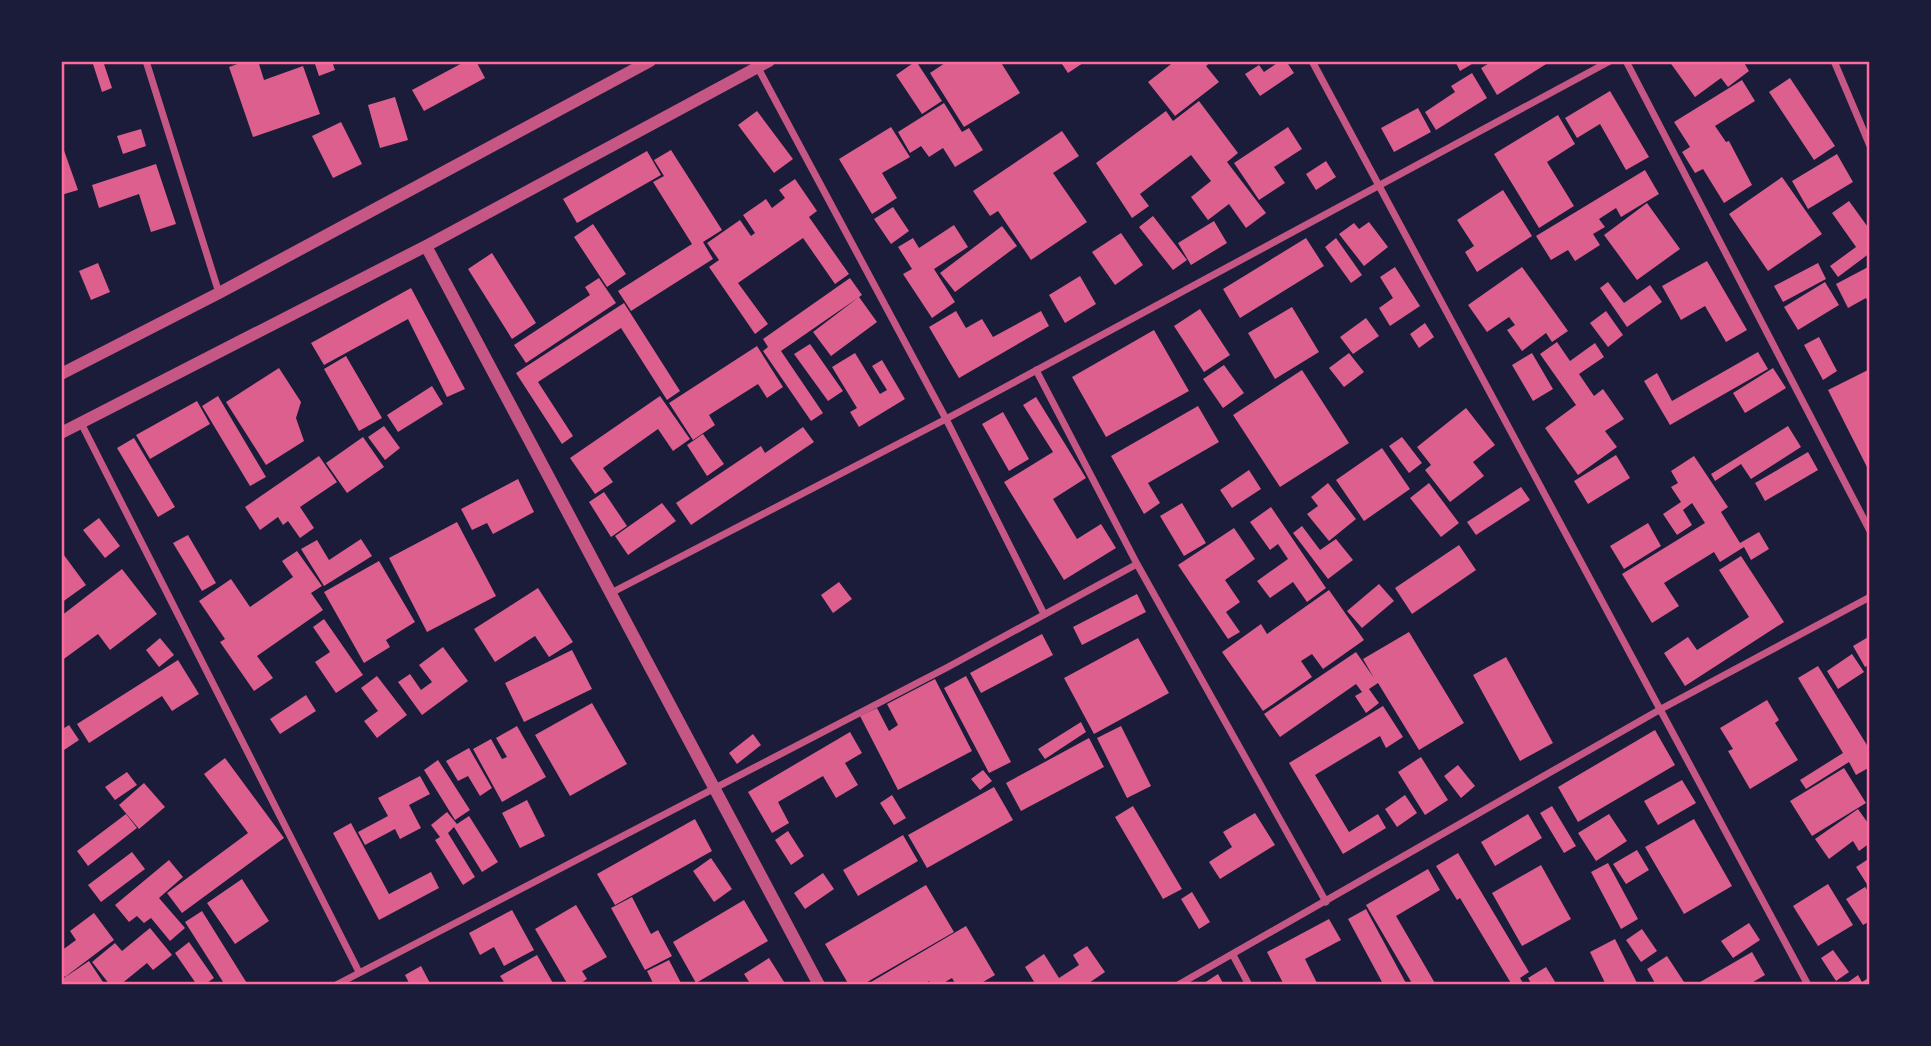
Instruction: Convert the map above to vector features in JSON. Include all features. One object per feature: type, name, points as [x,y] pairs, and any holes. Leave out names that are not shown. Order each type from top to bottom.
[{"type":"street","points":[[146,61],[219,293]]},
{"type":"street","points":[[61,374],[219,293],[650,61]]},
{"type":"street","points":[[1312,61],[1808,985]]},
{"type":"street","points":[[611,593],[946,419],[1610,61]]},
{"type":"street","points":[[1626,61],[1870,531]]},
{"type":"street","points":[[1834,61],[1870,146]]},
{"type":"street","points":[[61,433],[426,246],[764,64],[1043,612]]},
{"type":"street","points":[[426,246],[819,985]]},
{"type":"street","points":[[1036,370],[1137,564],[1326,902]]},
{"type":"street","points":[[81,423],[359,972]]},
{"type":"street","points":[[336,985],[948,667],[1043,612],[1137,564]]},
{"type":"street","points":[[1178,985],[1661,709],[1870,597]]},
{"type":"street","points":[[1233,955],[1249,985]]},
{"type":"building","points":[[103,61],[112,88],[102,92],[93,64]]},
{"type":"building","points":[[246,61],[258,61],[264,80],[303,66],[320,114],[253,137],[229,67]]},
{"type":"building","points":[[314,61],[332,61],[335,70],[319,76]]},
{"type":"building","points":[[466,61],[476,61],[485,78],[424,111],[412,90]]},
{"type":"building","points":[[916,61],[942,101],[922,114],[896,75]]},
{"type":"building","points":[[948,61],[1000,61],[1020,93],[964,127],[930,73]]},
{"type":"building","points":[[1060,61],[1086,61],[1068,73]]},
{"type":"building","points":[[1175,61],[1212,61],[1206,66],[1219,82],[1175,116],[1148,82]]},
{"type":"building","points":[[1280,61],[1286,61],[1294,73],[1260,96],[1245,74],[1259,65],[1264,72]]},
{"type":"building","points":[[1455,61],[1477,61],[1460,71]]},
{"type":"building","points":[[1493,61],[1551,61],[1497,95],[1481,68]]},
{"type":"building","points":[[1669,61],[1743,61],[1749,71],[1728,87],[1721,78],[1695,97]]},
{"type":"building","points":[[1472,73],[1487,98],[1436,130],[1425,112],[1455,92],[1451,86]]},
{"type":"building","points":[[1790,78],[1835,146],[1814,160],[1769,92]]},
{"type":"building","points":[[1742,80],[1755,101],[1715,126],[1726,142],[1729,141],[1752,185],[1724,203],[1703,169],[1695,173],[1682,152],[1690,147],[1674,122]]},
{"type":"building","points":[[1610,91],[1649,157],[1626,170],[1600,124],[1577,138],[1565,118]]},
{"type":"building","points":[[395,97],[408,140],[380,148],[368,105]]},
{"type":"building","points":[[1199,101],[1238,153],[1227,162],[1266,213],[1246,228],[1229,204],[1208,220],[1191,197],[1211,181],[1191,155],[1140,194],[1149,206],[1132,218],[1096,163],[1166,111],[1173,121]]},
{"type":"building","points":[[944,103],[962,132],[969,128],[983,150],[955,167],[943,148],[929,157],[921,146],[910,153],[898,132]]},
{"type":"building","points":[[1418,108],[1431,132],[1394,152],[1381,128]]},
{"type":"building","points":[[757,111],[793,159],[774,173],[738,125]]},
{"type":"building","points":[[1558,115],[1575,144],[1547,162],[1574,206],[1539,228],[1494,154]]},
{"type":"building","points":[[341,122],[362,164],[333,178],[312,136]]},
{"type":"building","points":[[891,127],[910,157],[882,173],[897,198],[872,214],[839,159]]},
{"type":"building","points":[[1288,127],[1302,149],[1274,167],[1285,183],[1259,200],[1234,163]]},
{"type":"building","points":[[141,129],[146,146],[123,154],[117,136]]},
{"type":"building","points":[[1062,131],[1079,156],[1053,173],[1087,222],[1031,260],[998,211],[990,216],[973,191]]},
{"type":"building","points":[[61,142],[78,190],[61,195]]},
{"type":"building","points":[[671,150],[722,230],[703,242],[713,259],[631,311],[618,291],[692,244],[653,182],[664,176],[654,160]]},
{"type":"building","points":[[647,151],[661,175],[577,223],[563,199]]},
{"type":"building","points":[[1837,154],[1853,182],[1808,209],[1792,181]]},
{"type":"building","points":[[1326,161],[1336,177],[1316,190],[1306,174]]},
{"type":"building","points":[[156,164],[176,224],[151,232],[139,194],[99,208],[92,185]]},
{"type":"building","points":[[1645,170],[1659,194],[1621,217],[1616,208],[1599,219],[1605,227],[1593,234],[1600,245],[1575,261],[1568,250],[1551,260],[1536,236]]},
{"type":"building","points":[[1782,177],[1822,234],[1768,271],[1729,214]]},
{"type":"building","points":[[795,179],[817,211],[809,217],[849,274],[835,284],[803,238],[738,283],[768,324],[755,334],[709,267],[719,260],[707,243],[740,220],[751,236],[755,233],[743,215],[766,199],[772,208],[785,198],[779,190]]},
{"type":"building","points":[[1503,190],[1532,236],[1477,272],[1465,252],[1474,246],[1457,220]]},
{"type":"building","points":[[1849,201],[1870,230],[1870,253],[1838,277],[1830,266],[1856,247],[1832,213]]},
{"type":"building","points":[[1647,203],[1680,249],[1637,280],[1604,235]]},
{"type":"building","points":[[893,207],[909,231],[891,244],[874,219]]},
{"type":"building","points":[[1153,216],[1187,260],[1173,270],[1139,227]]},
{"type":"building","points":[[1214,221],[1227,243],[1191,265],[1178,243]]},
{"type":"building","points":[[1369,222],[1388,247],[1364,266],[1339,234],[1354,223],[1359,229]]},
{"type":"building","points":[[593,224],[626,274],[607,287],[574,237]]},
{"type":"building","points":[[954,225],[968,247],[934,269],[955,302],[932,318],[903,274],[912,269],[898,247],[913,238],[919,248]]},
{"type":"building","points":[[1002,226],[1017,246],[955,292],[940,273]]},
{"type":"building","points":[[1121,233],[1143,265],[1115,285],[1092,252]]},
{"type":"building","points":[[1306,238],[1324,266],[1240,318],[1223,289]]},
{"type":"building","points":[[1336,238],[1362,275],[1351,283],[1325,247]]},
{"type":"building","points":[[492,253],[536,323],[512,339],[468,269]]},
{"type":"building","points":[[1707,261],[1747,330],[1726,342],[1705,306],[1681,320],[1662,286]]},
{"type":"building","points":[[98,263],[110,292],[91,300],[79,271]]},
{"type":"building","points":[[1818,263],[1826,279],[1783,302],[1774,286]]},
{"type":"building","points":[[1870,266],[1870,304],[1866,298],[1848,308],[1836,284]]},
{"type":"building","points":[[1395,267],[1420,306],[1390,326],[1379,308],[1393,298],[1380,277]]},
{"type":"building","points":[[1522,267],[1568,331],[1552,342],[1546,333],[1522,351],[1507,330],[1515,325],[1509,317],[1487,332],[1468,305]]},
{"type":"building","points":[[1080,276],[1096,304],[1065,323],[1049,295]]},
{"type":"building","points":[[599,278],[616,303],[526,363],[514,345],[590,295],[585,287]]},
{"type":"building","points":[[850,278],[862,295],[781,351],[823,413],[811,421],[763,351],[768,347],[763,339]]},
{"type":"building","points":[[1608,282],[1624,303],[1650,285],[1662,302],[1627,327],[1600,288]]},
{"type":"building","points":[[1825,282],[1839,305],[1798,330],[1784,307]]},
{"type":"building","points":[[411,288],[465,389],[447,397],[408,319],[324,365],[311,343]]},
{"type":"building","points":[[859,297],[877,322],[831,356],[813,332]]},
{"type":"building","points":[[624,303],[680,391],[667,400],[621,328],[538,382],[573,436],[562,444],[516,373]]},
{"type":"building","points":[[1292,307],[1319,352],[1275,379],[1248,333]]},
{"type":"building","points":[[1200,309],[1230,355],[1204,372],[1174,326]]},
{"type":"building","points":[[956,311],[966,328],[982,319],[993,337],[1041,311],[1049,326],[959,378],[929,327]]},
{"type":"building","points":[[1606,311],[1623,335],[1608,347],[1590,323]]},
{"type":"building","points":[[1366,318],[1379,336],[1353,354],[1340,337]]},
{"type":"building","points":[[1425,323],[1434,337],[1419,348],[1410,334]]},
{"type":"building","points":[[1154,330],[1189,391],[1106,437],[1072,377]]},
{"type":"building","points":[[1819,337],[1837,371],[1823,380],[1804,345]]},
{"type":"building","points":[[1557,342],[1570,361],[1595,343],[1604,357],[1579,374],[1594,396],[1603,389],[1624,419],[1605,431],[1617,447],[1578,475],[1545,428],[1576,405],[1540,354]]},
{"type":"building","points":[[810,344],[843,391],[828,401],[794,354]]},
{"type":"building","points":[[757,346],[783,387],[767,398],[758,384],[709,415],[715,425],[693,440],[669,403]]},
{"type":"building","points":[[1758,352],[1768,369],[1670,425],[1644,381],[1657,373],[1672,401]]},
{"type":"building","points":[[855,353],[880,394],[887,390],[872,366],[882,360],[905,399],[859,427],[850,412],[857,408],[832,367]]},
{"type":"building","points":[[1349,353],[1364,372],[1344,387],[1329,368]]},
{"type":"building","points":[[1532,353],[1553,389],[1533,401],[1512,365]]},
{"type":"building","points":[[346,356],[382,418],[359,431],[324,369]]},
{"type":"building","points":[[1224,365],[1244,393],[1223,408],[1203,379]]},
{"type":"building","points":[[279,368],[301,402],[296,418],[304,441],[266,465],[226,402]]},
{"type":"building","points":[[1773,368],[1786,388],[1745,413],[1733,393]]},
{"type":"building","points":[[1870,369],[1870,412],[1867,414],[1870,420],[1870,473],[1828,390]]},
{"type":"building","points":[[1302,370],[1349,443],[1280,487],[1233,415]]},
{"type":"building","points":[[432,386],[443,404],[398,432],[387,415]]},
{"type":"building","points":[[218,396],[266,477],[250,486],[202,406]]},
{"type":"building","points":[[660,396],[690,439],[673,451],[658,429],[603,468],[613,482],[595,494],[570,458]]},
{"type":"building","points":[[1036,397],[1086,478],[1053,499],[1077,539],[1101,524],[1116,548],[1064,580],[1004,482],[1053,452],[1023,405]]},
{"type":"building","points":[[197,401],[210,424],[150,459],[136,435]]},
{"type":"building","points":[[1198,406],[1219,442],[1148,483],[1160,503],[1144,514],[1111,456]]},
{"type":"building","points":[[1466,408],[1495,445],[1473,462],[1484,476],[1450,502],[1425,470],[1431,465],[1417,447]]},
{"type":"building","points":[[1003,412],[1029,459],[1009,471],[982,424]]},
{"type":"building","points":[[384,426],[400,448],[385,460],[368,437]]},
{"type":"building","points":[[1788,426],[1801,447],[1751,479],[1741,464],[1715,481],[1711,474]]},
{"type":"building","points":[[803,427],[814,442],[691,525],[676,503],[761,446],[765,453]]},
{"type":"building","points":[[703,434],[724,464],[707,476],[687,445]]},
{"type":"building","points":[[363,437],[384,467],[347,493],[326,463]]},
{"type":"building","points":[[1402,437],[1422,463],[1409,473],[1389,446]]},
{"type":"building","points":[[134,438],[175,507],[158,517],[117,448]]},
{"type":"building","points":[[1382,448],[1410,489],[1364,521],[1336,480]]},
{"type":"building","points":[[1808,452],[1818,470],[1765,501],[1755,483]]},
{"type":"building","points":[[1616,455],[1630,478],[1588,504],[1574,481]]},
{"type":"building","points":[[319,456],[337,482],[300,507],[314,528],[300,538],[288,521],[283,525],[278,517],[260,530],[245,507]]},
{"type":"building","points":[[1694,456],[1728,507],[1721,512],[1740,543],[1759,532],[1769,549],[1751,560],[1744,547],[1720,562],[1714,552],[1664,583],[1679,606],[1652,623],[1622,574],[1705,523],[1692,503],[1683,510],[1692,525],[1677,535],[1663,514],[1681,502],[1671,487],[1678,483],[1671,471]]},
{"type":"building","points":[[1249,470],[1261,489],[1232,508],[1220,490]]},
{"type":"building","points":[[518,479],[534,512],[493,534],[487,523],[472,530],[461,509]]},
{"type":"building","points":[[1328,483],[1356,519],[1329,541],[1307,514],[1318,506],[1311,497]]},
{"type":"building","points":[[1429,483],[1459,523],[1441,537],[1410,498]]},
{"type":"building","points":[[1521,487],[1530,500],[1476,535],[1467,522]]},
{"type":"building","points":[[604,492],[627,526],[611,537],[589,502]]},
{"type":"building","points":[[662,503],[676,521],[628,555],[615,536]]},
{"type":"building","points":[[1182,503],[1206,543],[1184,556],[1160,516]]},
{"type":"building","points":[[1271,507],[1326,588],[1307,602],[1293,582],[1270,598],[1257,581],[1288,559],[1278,544],[1270,550],[1250,522]]},
{"type":"building","points":[[99,518],[120,546],[105,558],[83,530]]},
{"type":"building","points":[[457,522],[496,596],[427,632],[389,558]]},
{"type":"building","points":[[1648,523],[1661,546],[1624,569],[1610,546]]},
{"type":"building","points":[[1302,526],[1320,550],[1336,539],[1353,560],[1328,579],[1293,533]]},
{"type":"building","points":[[1234,528],[1255,559],[1225,580],[1240,602],[1226,612],[1240,632],[1228,639],[1178,565]]},
{"type":"building","points":[[188,535],[216,583],[202,591],[173,543]]},
{"type":"building","points":[[361,539],[372,556],[324,586],[301,549],[317,540],[329,560]]},
{"type":"building","points":[[1459,545],[1476,570],[1412,614],[1395,588]]},
{"type":"building","points":[[61,551],[86,585],[61,603]]},
{"type":"building","points":[[297,551],[322,586],[311,593],[323,610],[257,656],[273,678],[254,691],[220,642],[225,639],[199,601],[231,579],[250,607],[293,577],[282,561]]},
{"type":"building","points":[[1741,556],[1784,622],[1685,686],[1664,653],[1688,637],[1697,650],[1749,617],[1719,570]]},
{"type":"building","points":[[379,561],[415,622],[386,640],[390,647],[364,663],[324,592]]},
{"type":"building","points":[[122,569],[157,614],[110,650],[98,634],[61,661],[61,616]]},
{"type":"building","points":[[839,582],[852,599],[833,613],[821,595]]},
{"type":"building","points":[[1379,584],[1394,601],[1362,628],[1347,611]]},
{"type":"building","points":[[538,588],[573,642],[549,657],[535,636],[495,662],[474,629]]},
{"type":"building","points":[[1329,590],[1364,640],[1323,669],[1312,654],[1301,661],[1312,677],[1263,711],[1222,652],[1261,624],[1267,634]]},
{"type":"building","points":[[1137,594],[1146,612],[1082,645],[1073,627]]},
{"type":"building","points":[[324,619],[363,675],[336,693],[315,662],[330,652],[313,627]]},
{"type":"building","points":[[1409,632],[1464,723],[1419,750],[1378,683],[1369,689],[1379,703],[1366,713],[1355,696],[1362,692],[1356,684],[1280,737],[1264,714],[1356,652],[1374,678],[1363,659]]},
{"type":"building","points":[[1042,634],[1053,655],[981,693],[970,673]]},
{"type":"building","points":[[1870,636],[1870,664],[1865,667],[1853,646]]},
{"type":"building","points":[[160,638],[174,655],[159,667],[146,650]]},
{"type":"building","points":[[1138,638],[1169,693],[1094,734],[1064,678]]},
{"type":"building","points":[[443,647],[468,681],[422,715],[398,682],[410,674],[421,690],[432,682],[419,665]]},
{"type":"building","points":[[572,650],[592,689],[524,722],[505,683]]},
{"type":"building","points":[[1852,654],[1864,672],[1838,689],[1827,671]]},
{"type":"building","points":[[1506,657],[1553,743],[1520,761],[1473,675]]},
{"type":"building","points":[[178,660],[199,694],[172,711],[162,696],[89,743],[77,724]]},
{"type":"building","points":[[1818,666],[1870,750],[1870,767],[1856,775],[1849,762],[1806,789],[1800,780],[1843,753],[1798,678]]},
{"type":"building","points":[[377,676],[407,715],[377,738],[364,721],[378,711],[361,688]]},
{"type":"building","points":[[966,676],[1011,762],[989,773],[944,688]]},
{"type":"building","points":[[935,679],[972,751],[898,790],[860,716],[877,708],[889,731],[898,725],[887,704]]},
{"type":"building","points":[[306,695],[316,711],[280,734],[270,719]]},
{"type":"building","points":[[1767,700],[1779,720],[1775,723],[1798,760],[1750,789],[1728,751],[1733,749],[1720,728]]},
{"type":"building","points":[[592,703],[627,764],[570,796],[535,735]]},
{"type":"building","points":[[1383,706],[1403,737],[1386,748],[1380,736],[1315,775],[1349,832],[1378,814],[1386,828],[1343,854],[1289,763]]},
{"type":"building","points":[[1081,722],[1086,732],[1045,759],[1038,749]]},
{"type":"building","points":[[69,725],[79,740],[61,752],[61,730]]},
{"type":"building","points":[[517,726],[546,777],[502,802],[473,749],[491,739],[502,759],[507,757],[496,738]]},
{"type":"building","points":[[1121,726],[1151,786],[1127,798],[1097,738]]},
{"type":"building","points":[[1655,730],[1675,765],[1578,822],[1558,787]]},
{"type":"building","points":[[850,732],[862,753],[845,763],[858,785],[836,798],[823,776],[778,802],[789,823],[772,833],[748,792]]},
{"type":"building","points":[[753,734],[761,745],[737,764],[729,753]]},
{"type":"building","points":[[1089,738],[1104,767],[1021,811],[1006,783]]},
{"type":"building","points":[[469,748],[492,788],[480,796],[468,776],[458,781],[446,761]]},
{"type":"building","points":[[1421,757],[1448,800],[1425,815],[1398,772]]},
{"type":"building","points":[[225,758],[284,838],[182,913],[167,893],[248,833],[204,774]]},
{"type":"building","points":[[438,760],[470,810],[455,820],[424,770]]},
{"type":"building","points":[[1458,765],[1475,786],[1461,798],[1444,776]]},
{"type":"building","points":[[1844,768],[1866,803],[1812,836],[1790,801]]},
{"type":"building","points":[[983,770],[992,781],[980,790],[971,779]]},
{"type":"building","points":[[127,772],[137,785],[115,800],[105,787]]},
{"type":"building","points":[[420,776],[430,794],[409,805],[421,828],[400,839],[395,829],[365,845],[358,832],[388,816],[378,798]]},
{"type":"building","points":[[1682,780],[1696,803],[1658,825],[1644,801]]},
{"type":"building","points":[[144,783],[165,807],[139,829],[119,805]]},
{"type":"building","points":[[994,787],[1013,820],[927,868],[908,835]]},
{"type":"building","points":[[892,795],[906,818],[894,825],[880,803]]},
{"type":"building","points":[[1405,795],[1417,813],[1397,827],[1385,809]]},
{"type":"building","points":[[527,800],[545,836],[520,848],[502,813]]},
{"type":"building","points":[[1133,806],[1182,889],[1163,899],[1115,817]]},
{"type":"building","points":[[1552,806],[1576,846],[1564,853],[1540,813]]},
{"type":"building","points":[[1858,809],[1870,826],[1870,843],[1859,851],[1853,841],[1829,859],[1815,839]]},
{"type":"building","points":[[447,812],[457,824],[469,816],[498,862],[482,872],[454,827],[448,833],[475,877],[463,885],[435,840],[440,837],[431,825]]},
{"type":"building","points":[[1255,813],[1275,845],[1220,879],[1209,862],[1232,847],[1223,832]]},
{"type":"building","points":[[126,814],[137,828],[88,866],[77,851]]},
{"type":"building","points":[[1528,814],[1542,838],[1495,866],[1481,842]]},
{"type":"building","points":[[1609,814],[1627,841],[1596,861],[1578,833]]},
{"type":"building","points":[[695,819],[712,851],[615,905],[597,874]]},
{"type":"building","points":[[1694,819],[1732,886],[1684,914],[1645,847]]},
{"type":"building","points":[[351,823],[389,894],[431,872],[439,888],[379,920],[333,833]]},
{"type":"building","points":[[788,831],[804,856],[791,865],[775,840]]},
{"type":"building","points":[[903,835],[918,861],[858,896],[843,870]]},
{"type":"building","points":[[1637,850],[1649,870],[1626,884],[1613,864]]},
{"type":"building","points":[[132,852],[145,869],[101,902],[88,885]]},
{"type":"building","points":[[1458,853],[1529,972],[1520,978],[1524,985],[1512,985],[1460,898],[1457,900],[1436,866]]},
{"type":"building","points":[[711,858],[732,889],[714,902],[693,871]]},
{"type":"building","points":[[1870,858],[1870,889],[1856,867]]},
{"type":"building","points":[[169,860],[183,877],[159,898],[185,928],[170,941],[151,918],[144,923],[137,916],[129,922],[115,905]]},
{"type":"building","points":[[1608,863],[1638,919],[1621,929],[1591,872]]},
{"type":"building","points":[[1541,865],[1571,919],[1522,946],[1492,893]]},
{"type":"building","points":[[1428,869],[1440,890],[1396,916],[1436,985],[1413,985],[1366,905]]},
{"type":"building","points":[[823,873],[834,889],[805,909],[794,893]]},
{"type":"building","points":[[242,879],[269,921],[235,944],[207,903]]},
{"type":"building","points":[[1828,884],[1853,925],[1818,946],[1793,906]]},
{"type":"building","points":[[926,885],[954,932],[862,985],[849,985],[825,944]]},
{"type":"building","points":[[1865,887],[1870,894],[1870,921],[1863,925],[1846,899]]},
{"type":"building","points":[[1192,892],[1210,922],[1199,929],[1181,899]]},
{"type":"building","points":[[632,897],[651,934],[658,930],[672,956],[645,970],[611,908]]},
{"type":"building","points":[[744,900],[768,941],[696,983],[673,942]]},
{"type":"building","points":[[576,905],[607,957],[582,971],[587,979],[578,985],[568,985],[535,929]]},
{"type":"building","points":[[1366,909],[1407,985],[1378,985],[1382,982],[1348,919]]},
{"type":"building","points":[[512,910],[534,950],[504,966],[494,947],[480,955],[469,933]]},
{"type":"building","points":[[202,911],[248,985],[225,985],[185,922]]},
{"type":"building","points":[[94,913],[114,940],[65,977],[61,972],[61,951],[76,940],[70,931]]},
{"type":"building","points":[[1329,919],[1341,940],[1305,959],[1318,985],[1284,985],[1267,952]]},
{"type":"building","points":[[1749,923],[1760,940],[1733,958],[1721,941]]},
{"type":"building","points":[[966,926],[995,975],[978,985],[956,985],[952,978],[940,985],[931,985],[929,981],[922,985],[866,985]]},
{"type":"building","points":[[150,928],[172,955],[153,970],[147,963],[120,985],[110,985],[92,962],[115,943],[122,951]]},
{"type":"building","points":[[1642,929],[1657,951],[1641,962],[1626,940]]},
{"type":"building","points":[[1615,939],[1638,985],[1606,985],[1590,952]]},
{"type":"building","points":[[189,942],[214,978],[204,985],[197,985],[175,953]]},
{"type":"building","points":[[1087,946],[1105,972],[1086,985],[1036,985],[1025,967],[1044,954],[1059,978],[1079,965],[1073,955]]},
{"type":"building","points":[[1833,950],[1849,972],[1836,981],[1821,958]]},
{"type":"building","points":[[1752,952],[1765,975],[1748,985],[1695,985]]},
{"type":"building","points":[[537,955],[554,985],[506,985],[500,976]]},
{"type":"building","points":[[1667,956],[1684,982],[1679,985],[1656,985],[1647,969]]},
{"type":"building","points":[[769,958],[786,985],[751,985],[744,974]]},
{"type":"building","points":[[669,960],[682,985],[654,985],[647,971]]},
{"type":"building","points":[[89,961],[105,985],[61,985],[61,980]]},
{"type":"building","points":[[421,966],[431,985],[410,985],[405,975]]},
{"type":"building","points":[[1546,967],[1557,985],[1532,985],[1528,978]]},
{"type":"building","points":[[1218,974],[1224,985],[1201,985]]},
{"type":"building","points":[[1858,975],[1862,982],[1870,977],[1870,985],[1844,985]]}]
